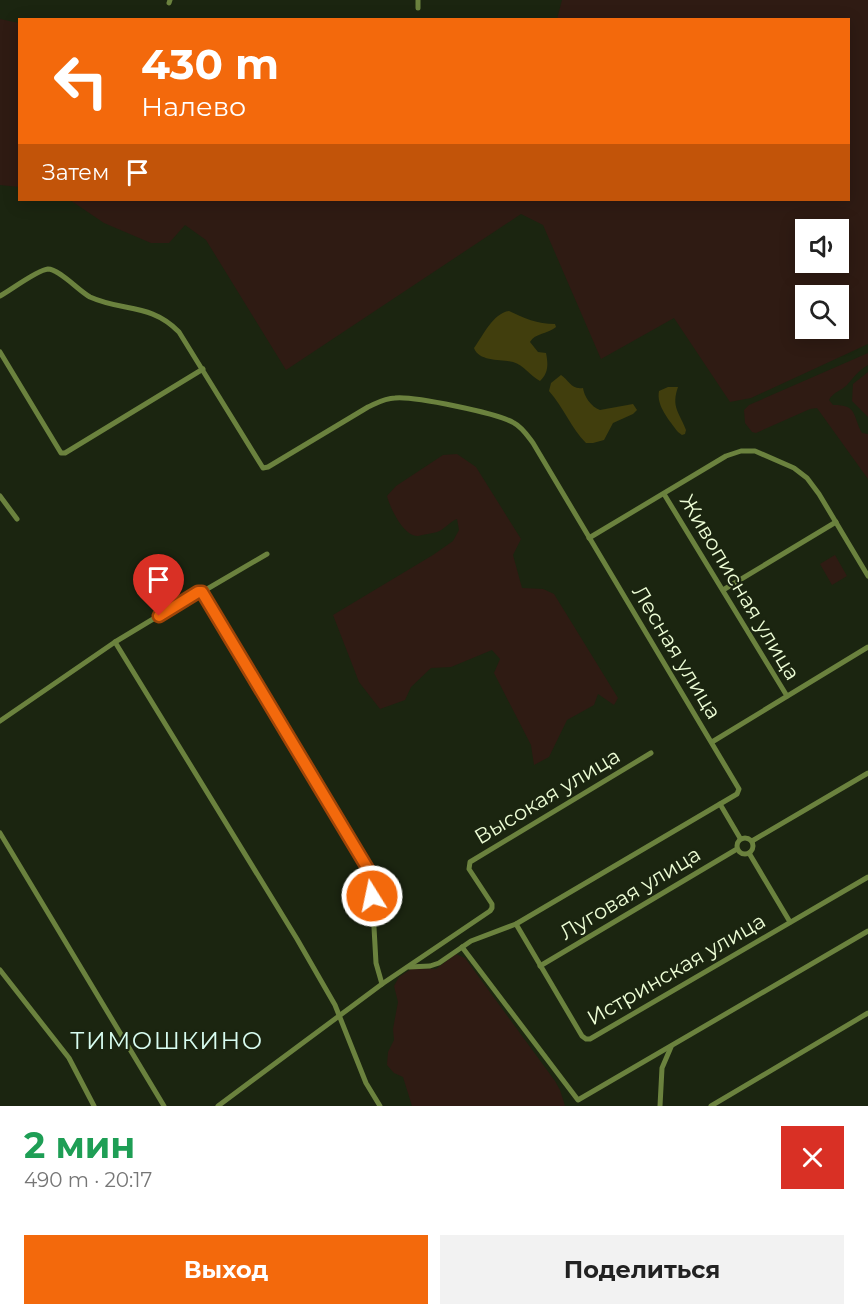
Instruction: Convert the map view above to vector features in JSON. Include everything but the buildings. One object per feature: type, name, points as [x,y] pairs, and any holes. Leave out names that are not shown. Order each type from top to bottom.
[{"type":"street","points":[[418,0],[418,8]]},
{"type":"street","points":[[0,296],[43,270],[53,270],[85,294],[99,301],[154,313],[167,320],[179,332],[203,369],[65,453],[61,453],[0,352]]},
{"type":"street","name":"Лесная улица","points":[[203,369],[263,468],[384,399],[397,397],[441,404],[513,422],[524,431],[736,783],[739,789],[736,794],[720,804]]},
{"type":"street","points":[[589,538],[726,456],[741,451],[755,451],[794,468],[807,478],[868,576]]},
{"type":"street","name":"Живописная улица","points":[[664,494],[787,696]]},
{"type":"street","points":[[0,496],[16,519]]},
{"type":"street","points":[[723,590],[836,522]]},
{"type":"street","points":[[0,721],[115,642],[267,554]]},
{"type":"street","points":[[202,592],[371,874],[376,963],[382,984]]},
{"type":"street","points":[[115,642],[297,939],[334,1005],[366,1083],[380,1106]]},
{"type":"street","points":[[712,741],[868,647]]},
{"type":"street","name":"Высокая улица","points":[[409,967],[490,911],[492,903],[470,868],[470,862],[651,753]]},
{"type":"street","points":[[752,842],[868,772]]},
{"type":"street","points":[[218,1106],[382,984],[409,967],[439,963],[486,934],[516,924],[720,804],[740,838]]},
{"type":"street","points":[[0,833],[164,1106]]},
{"type":"street","points":[[740,838],[749,838],[752,842],[752,850],[749,853]]},
{"type":"street","points":[[740,838],[737,841],[737,849],[740,853],[749,853]]},
{"type":"street","name":"Луговая улица","points":[[540,966],[737,849]]},
{"type":"street","points":[[749,853],[790,922]]},
{"type":"street","name":"Истринская улица","points":[[516,924],[585,1039],[868,877]]},
{"type":"street","points":[[462,947],[578,1100],[868,931]]},
{"type":"street","points":[[0,970],[69,1058],[94,1106]]},
{"type":"street","points":[[711,1106],[868,1013]]},
{"type":"street","points":[[660,1106],[662,1068],[672,1046]]},
{"type":"shaded area","points":[[562,0],[868,0],[868,344],[751,398],[730,402],[674,318],[601,359],[543,225],[521,214],[286,370],[206,240],[185,225],[169,243],[151,243],[104,223],[71,201],[850,201],[850,18],[557,18]]},
{"type":"shaded area","points":[[0,19],[18,23],[18,187],[0,185]]},
{"type":"shaded area","points":[[509,311],[536,322],[555,324],[556,327],[535,337],[530,342],[538,352],[546,353],[546,371],[540,381],[517,363],[485,358],[474,348],[493,320]]},
{"type":"shaded area","points":[[868,353],[868,365],[829,400],[833,405],[851,409],[862,433],[868,434],[868,479],[817,408],[756,433],[752,432],[745,423],[744,410],[749,405]]},
{"type":"shaded area","points":[[868,372],[868,417],[852,401],[853,384]]},
{"type":"shaded area","points":[[561,375],[573,386],[583,388],[588,401],[597,409],[633,404],[637,410],[613,423],[604,440],[586,443],[549,391],[551,383]]},
{"type":"shaded area","points":[[668,387],[678,387],[675,400],[686,430],[682,435],[668,418],[660,402],[659,391]]},
{"type":"shaded area","points":[[457,454],[476,467],[521,539],[513,555],[522,588],[543,589],[554,594],[618,698],[614,705],[598,694],[594,705],[567,720],[549,757],[534,765],[531,745],[494,673],[500,659],[492,650],[451,667],[431,668],[411,687],[405,700],[380,709],[359,682],[333,615],[453,541],[459,530],[457,519],[437,532],[413,535],[398,521],[387,496],[396,486],[443,455]]},
{"type":"shaded area","points":[[835,555],[847,576],[832,585],[820,564]]},
{"type":"shaded area","points":[[456,954],[465,958],[555,1081],[565,1106],[412,1106],[403,1077],[394,1073],[387,1065],[388,1052],[394,1040],[393,1029],[398,1002],[394,986],[399,977],[413,968],[436,969]]},
{"type":"district","name":"ТИМОШКИНО","points":[[167,1040]]},
{"type":"route","points":[[159,616],[198,592],[202,592],[371,874],[372,896]]}]
